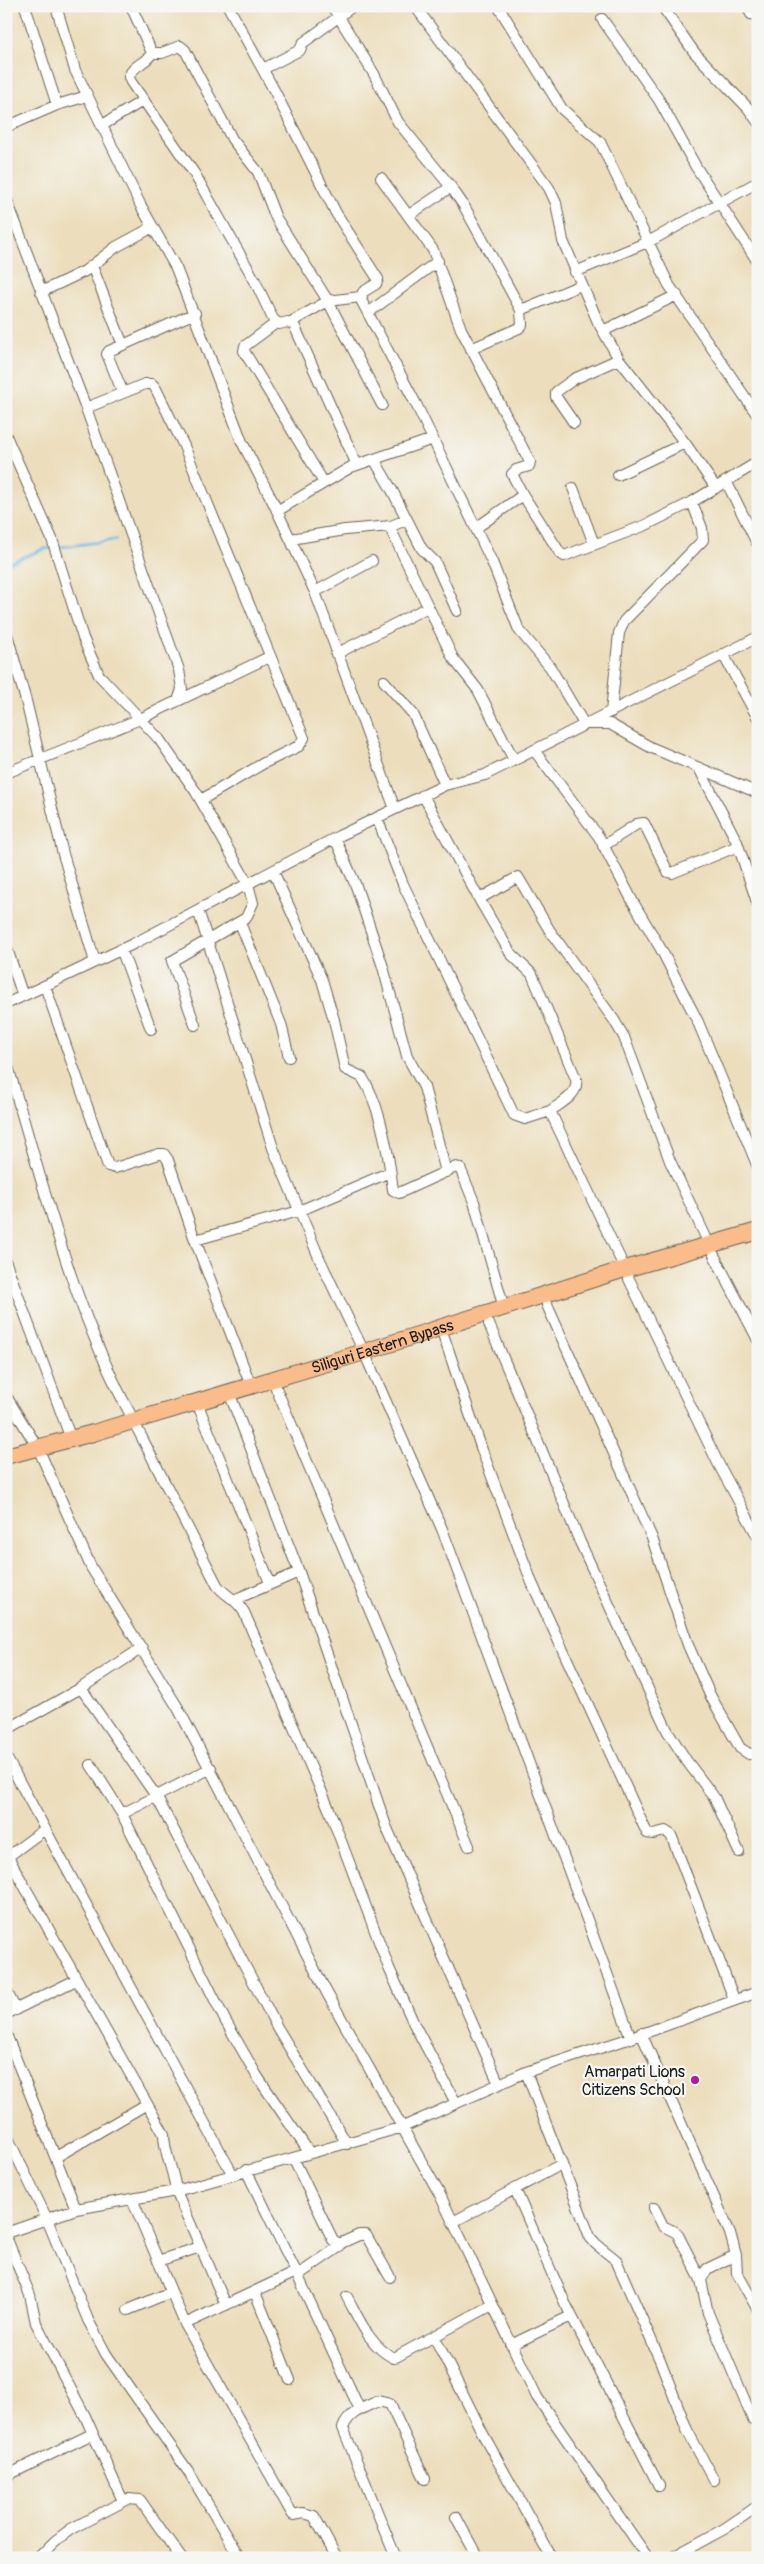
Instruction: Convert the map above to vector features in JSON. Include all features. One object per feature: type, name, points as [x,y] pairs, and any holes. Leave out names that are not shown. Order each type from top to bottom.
[{"type":"main road","name":"Siliguri Eastern Bypass","points":[[712,1251],[758,1231]]},
{"type":"main road","name":"Siliguri Eastern Bypass","points":[[6,1465],[71,1439],[200,1410],[276,1388],[504,1308],[712,1251],[758,1242]]},
{"type":"main road","name":"Siliguri Eastern Bypass","points":[[6,1456],[39,1452],[135,1425],[251,1386],[489,1324],[547,1305],[627,1274]]},
{"type":"street","points":[[25,6],[57,105]]},
{"type":"street","points":[[56,6],[75,70],[101,126],[176,268],[195,313],[242,442],[278,511],[315,592],[336,654],[395,809]]},
{"type":"street","points":[[131,6],[152,53]]},
{"type":"street","points":[[228,6],[263,69],[336,213],[378,279],[360,296],[328,302],[291,322],[276,322],[245,346],[244,351],[324,483]]},
{"type":"street","points":[[332,6],[374,74],[398,122],[451,187],[522,317]]},
{"type":"street","points":[[263,69],[300,50],[303,43],[353,6]]},
{"type":"street","points":[[415,6],[549,188],[556,204],[563,241],[575,272],[603,331],[619,359],[685,442],[716,488]]},
{"type":"street","points":[[498,6],[562,109],[600,142],[650,241],[659,265],[758,416]]},
{"type":"street","points":[[662,6],[694,52],[748,108],[758,122]]},
{"type":"street","points":[[747,6],[751,14],[758,15]]},
{"type":"street","points":[[602,19],[660,100],[696,167],[722,203],[758,262]]},
{"type":"street","points":[[152,53],[162,53],[180,46],[185,50],[232,139],[258,172],[276,218],[328,302],[382,405]]},
{"type":"street","points":[[152,53],[147,60],[132,70],[129,77],[198,180],[276,322]]},
{"type":"street","points":[[6,127],[57,105],[87,96]]},
{"type":"street","points":[[101,126],[144,100]]},
{"type":"street","points":[[381,178],[409,215],[438,261],[453,310],[473,354],[530,462],[529,466],[516,470],[512,474],[523,495],[562,555],[568,555],[646,525],[692,502],[758,462]]},
{"type":"street","points":[[575,272],[650,241],[758,182]]},
{"type":"street","points":[[409,215],[451,187]]},
{"type":"street","points":[[6,198],[86,408],[179,670],[182,689],[178,701]]},
{"type":"street","points":[[41,292],[92,266],[116,247],[153,227]]},
{"type":"street","points":[[368,313],[438,261]]},
{"type":"street","points":[[92,266],[123,345]]},
{"type":"street","points":[[473,354],[522,317],[581,285]]},
{"type":"street","points":[[603,331],[677,295]]},
{"type":"street","points":[[360,296],[433,439],[496,570],[519,630],[550,667],[584,724]]},
{"type":"street","points":[[123,393],[108,354],[109,351],[195,313]]},
{"type":"street","points":[[291,322],[357,465]]},
{"type":"street","points":[[574,423],[556,397],[556,392],[574,379],[619,359]]},
{"type":"street","points":[[86,408],[150,384],[155,387],[184,446],[269,657],[303,734],[303,742],[201,800]]},
{"type":"street","points":[[278,511],[357,465],[433,439]]},
{"type":"street","points":[[7,441],[53,540],[83,638],[99,675],[160,739],[201,800],[248,884],[253,903],[246,918],[172,961],[195,1025]]},
{"type":"street","points":[[618,474],[685,442]]},
{"type":"street","points":[[374,459],[422,549],[435,562],[457,611]]},
{"type":"street","points":[[726,482],[758,546]]},
{"type":"street","points":[[573,488],[594,544]]},
{"type":"street","points":[[476,528],[523,495]]},
{"type":"street","points":[[610,712],[619,633],[624,621],[703,540],[702,528],[692,502]]},
{"type":"street","points":[[290,539],[345,530],[391,526],[406,520]]},
{"type":"street","points":[[391,526],[391,530],[453,658],[478,690],[514,760]]},
{"type":"street","points":[[315,592],[372,561]]},
{"type":"street","points":[[336,654],[428,607]]},
{"type":"street","points":[[6,632],[40,760],[62,854],[95,962]]},
{"type":"street","points":[[6,1004],[121,950],[335,838],[423,795],[445,785],[485,775],[758,637]]},
{"type":"street","points":[[723,654],[758,718]]},
{"type":"street","points":[[6,773],[140,719],[269,657]]},
{"type":"street","points":[[384,681],[413,714],[445,785]]},
{"type":"street","points":[[584,724],[610,724],[650,747],[758,793]]},
{"type":"street","points":[[534,750],[603,846],[662,951],[698,1022],[758,1167]]},
{"type":"street","points":[[699,768],[738,846],[758,905]]},
{"type":"street","points":[[377,818],[403,884],[514,1115],[525,1119],[550,1111],[573,1094],[576,1090],[576,1079],[532,974],[511,954],[423,795]]},
{"type":"street","points":[[603,846],[637,824],[644,823],[668,872],[672,874],[738,846]]},
{"type":"street","points":[[335,838],[356,886],[383,967],[407,1056],[424,1087],[446,1172]]},
{"type":"street","points":[[273,871],[322,980],[334,1020],[345,1069],[351,1074],[362,1077],[370,1094],[381,1129],[393,1190],[396,1193],[456,1167],[463,1172],[504,1308]]},
{"type":"street","points":[[479,899],[518,877],[550,931],[614,1020],[634,1059],[670,1162],[712,1251],[758,1340]]},
{"type":"street","points":[[198,910],[272,1148],[320,1260],[366,1357],[442,1529],[636,2036],[730,2233],[736,2255],[737,2273],[758,2310]]},
{"type":"street","points":[[240,923],[281,1024],[289,1057]]},
{"type":"street","points":[[6,946],[23,996]]},
{"type":"street","points":[[121,950],[151,1029]]},
{"type":"street","points":[[45,986],[108,1166],[115,1168],[160,1154],[166,1156],[195,1240],[251,1386]]},
{"type":"street","points":[[6,1060],[82,1307],[110,1377],[217,1585],[224,1594],[236,1599],[244,1612],[329,1809],[389,1968],[414,2024],[456,2103]]},
{"type":"street","points":[[550,1111],[723,1473],[758,1538]]},
{"type":"street","points":[[195,1240],[255,1221],[299,1211],[390,1172]]},
{"type":"street","points":[[6,1263],[71,1439]]},
{"type":"street","points":[[547,1305],[652,1538],[688,1645],[710,1695],[740,1748],[749,1754],[758,1753]]},
{"type":"street","points":[[489,1324],[580,1542],[667,1730],[686,1760],[714,1797],[739,1852]]},
{"type":"street","points":[[444,1337],[483,1453],[532,1583],[647,1833],[653,1834],[665,1831],[671,1835],[734,1999]]},
{"type":"street","points":[[276,1388],[469,1846]]},
{"type":"street","points":[[6,1396],[39,1452],[91,1567],[142,1648],[211,1768],[322,1984],[403,2127],[453,2222],[537,2397],[648,2558]]},
{"type":"street","points":[[232,1400],[299,1572],[386,1826],[499,2084]]},
{"type":"street","points":[[200,1410],[270,1583]]},
{"type":"street","points":[[236,1599],[299,1572]]},
{"type":"street","points":[[6,1730],[81,1688],[142,1648]]},
{"type":"street","points":[[81,1688],[156,1796],[277,2027],[347,2144]]},
{"type":"street","points":[[6,1757],[233,2175]]},
{"type":"street","points":[[91,1765],[122,1814],[225,2020],[257,2076],[309,2152]]},
{"type":"street","points":[[122,1814],[211,1768]]},
{"type":"street","points":[[45,1829],[7,1858],[164,2134],[164,2146],[175,2180],[176,2191],[226,2306]]},
{"type":"street","points":[[6,1990],[11,2012],[76,1980]]},
{"type":"street","points":[[6,2233],[76,2209],[176,2191],[403,2127],[526,2072],[636,2036],[734,1999],[758,1992]]},
{"type":"street","points":[[6,2034],[76,2209]]},
{"type":"street","points":[[526,2072],[590,2237],[616,2260],[660,2360],[688,2430],[714,2480]]},
{"type":"street","points":[[56,2157],[147,2104]]},
{"type":"street","points":[[6,2134],[47,2219],[88,2320],[106,2354],[188,2471],[240,2558]]},
{"type":"street","points":[[293,2158],[333,2240],[339,2244],[359,2235],[366,2235],[390,2277]]},
{"type":"street","points":[[453,2222],[562,2164]]},
{"type":"street","points":[[246,2170],[360,2410]]},
{"type":"street","points":[[515,2189],[571,2316],[659,2486]]},
{"type":"street","points":[[132,2199],[185,2324],[293,2515],[310,2513],[314,2516],[337,2558]]},
{"type":"street","points":[[654,2208],[663,2226],[677,2233],[701,2280],[708,2313],[753,2420]]},
{"type":"street","points":[[6,2238],[30,2295],[36,2323],[92,2434],[123,2501]]},
{"type":"street","points":[[158,2262],[200,2247]]},
{"type":"street","points":[[185,2324],[296,2272],[298,2274],[339,2247]]},
{"type":"street","points":[[701,2280],[707,2269],[736,2255]]},
{"type":"street","points":[[128,2310],[171,2292]]},
{"type":"street","points":[[255,2292],[290,2380]]},
{"type":"street","points":[[347,2297],[371,2339],[387,2354],[399,2357],[492,2305]]},
{"type":"street","points":[[511,2345],[571,2316]]},
{"type":"street","points":[[435,2338],[484,2436],[552,2558]]},
{"type":"street","points":[[396,2558],[343,2428],[350,2415],[378,2400],[390,2404],[426,2479]]},
{"type":"street","points":[[6,2476],[92,2434]]},
{"type":"street","points":[[38,2558],[54,2540],[71,2529],[123,2501],[134,2498],[140,2500],[181,2558]]},
{"type":"street","points":[[671,2558],[758,2506]]},
{"type":"street","points":[[456,2517],[478,2558]]},
{"type":"waterway","points":[[6,564],[44,549],[116,540]]},
{"type":"place","name":"Amarpati Lions Citizens School","points":[[695,2080]]}]
